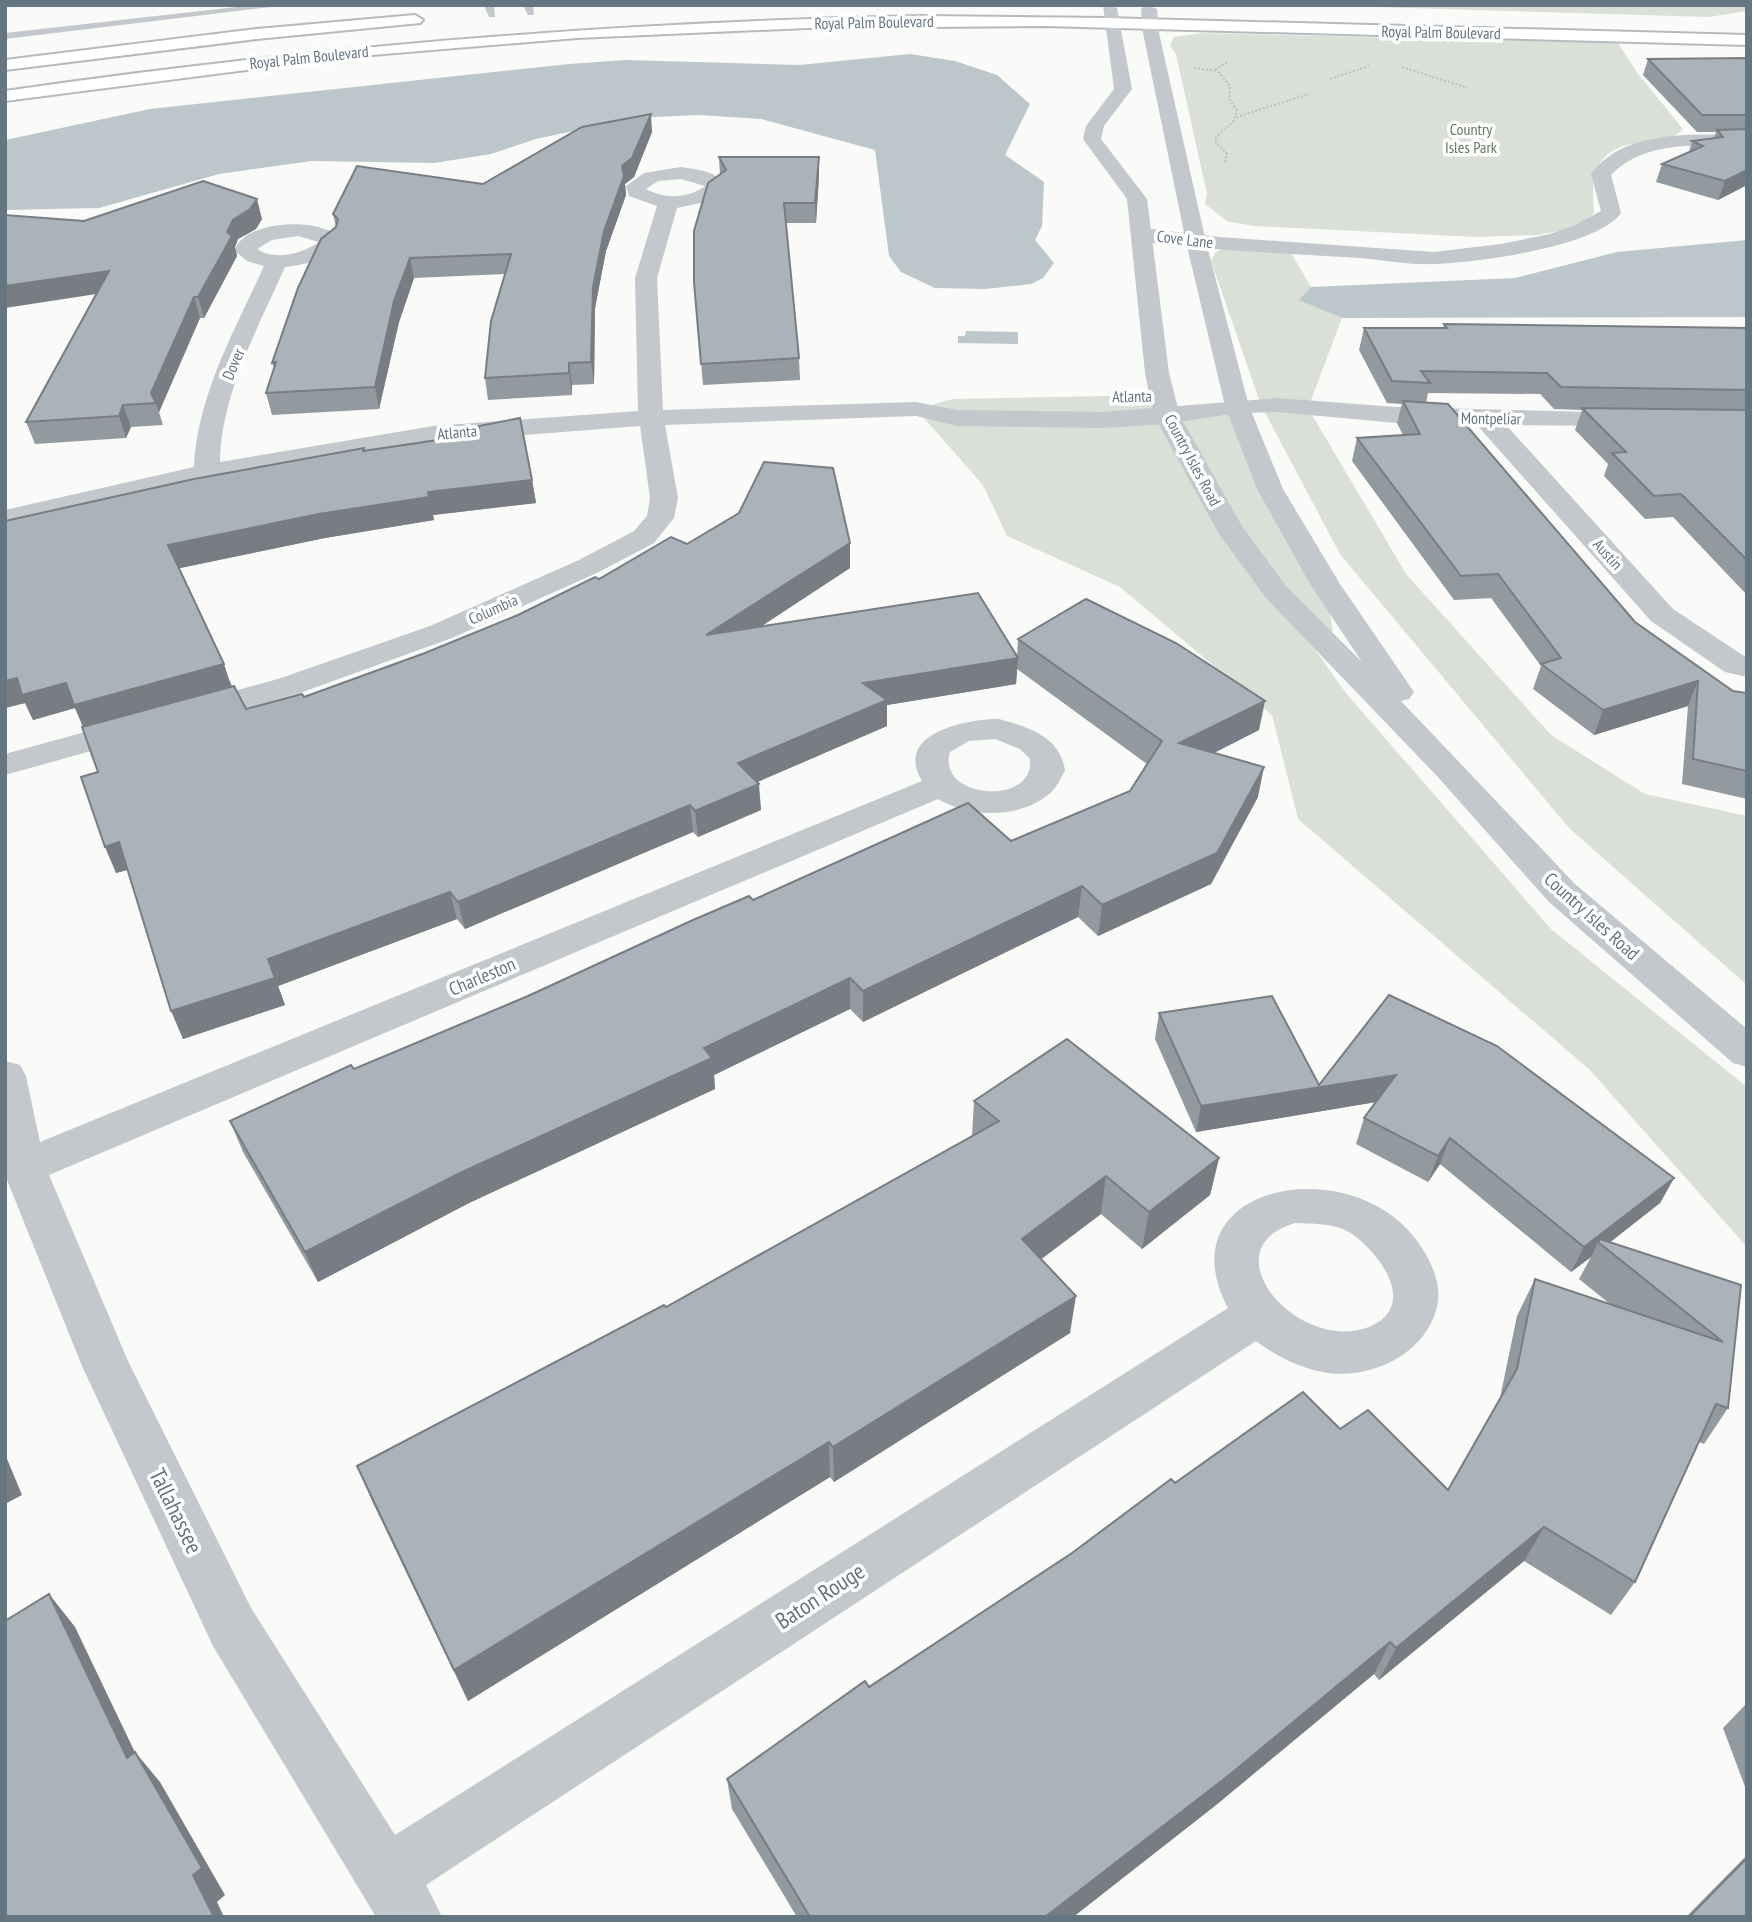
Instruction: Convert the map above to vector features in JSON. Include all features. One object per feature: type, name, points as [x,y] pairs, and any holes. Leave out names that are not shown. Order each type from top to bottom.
[{"type":"main road","name":"Royal Palm Boulevard","points":[[985,5],[1747,40]]},
{"type":"main road","name":"Royal Palm Boulevard","points":[[5,96],[294,58],[551,36],[1110,12]]},
{"type":"main road","name":"Royal Palm Boulevard","points":[[1149,13],[1345,14]]},
{"type":"main road","name":"Royal Palm Boulevard","points":[[5,65],[257,34],[428,19]]},
{"type":"main road","points":[[1622,20],[1747,24]]},
{"type":"street","name":"Country Isles Road","points":[[1110,12],[1123,89],[1118,101],[1094,125],[1092,139],[1137,198],[1157,373],[1165,406],[1229,528],[1276,592],[1449,769],[1562,893],[1747,1052]]},
{"type":"street","name":"Country Isles Road","points":[[1149,13],[1195,236],[1237,405],[1270,489],[1318,572],[1449,769]]},
{"type":"street","name":"Cove Lane","points":[[1142,234],[1195,236],[1417,258],[1478,254],[1574,234],[1605,222],[1611,213],[1601,174],[1612,158],[1642,148],[1684,142],[1747,140]]},
{"type":"street","name":"Columbia","points":[[5,765],[289,686],[442,632],[589,566],[644,537],[660,519],[664,498],[651,418],[646,278],[669,201]]},
{"type":"street","name":"Dover","points":[[207,472],[205,455],[225,380],[278,261]]},
{"type":"street","name":"Atlanta","points":[[5,518],[207,472],[433,434],[651,418],[916,409],[957,418],[1103,420],[1165,406],[1237,405]]},
{"type":"street","name":"Montpeliar","points":[[1237,405],[1277,405],[1486,419],[1651,421]]},
{"type":"street","name":"Austin","points":[[1486,419],[1662,615],[1735,665],[1747,668]]},
{"type":"street","name":"Charleston","points":[[24,1167],[941,785]]},
{"type":"street","name":"Tallahassee","points":[[5,1076],[24,1167],[106,1366],[232,1626],[397,1897]]},
{"type":"street","name":"Baton Rouge","points":[[397,1897],[1257,1315]]},
{"type":"lane","points":[[5,36],[282,5]]},
{"type":"path","points":[[1225,162],[1227,154],[1216,142],[1216,137],[1235,117],[1237,111],[1229,99],[1230,86],[1216,69],[1235,60]]},
{"type":"path","points":[[1330,79],[1372,65]]},
{"type":"path","points":[[1401,67],[1468,88]]},
{"type":"path","points":[[1190,68],[1218,71]]},
{"type":"path","points":[[1235,117],[1309,94]]},
{"type":"green space","points":[[1306,5],[1746,5],[1747,11],[1709,17]]},
{"type":"green space","name":"Country Isles Park","points":[[1202,33],[1618,43],[1638,74],[1683,129],[1665,142],[1631,144],[1609,154],[1597,169],[1594,179],[1594,213],[1577,228],[1537,235],[1477,237],[1253,226],[1227,221],[1205,204],[1207,194],[1176,54],[1170,46],[1174,37]]},
{"type":"green space","points":[[1226,247],[1288,248],[1311,287],[1300,300],[1342,318],[1308,408],[1406,574],[1551,735],[1645,794],[1747,816],[1747,985],[1569,828],[1340,554],[1261,405],[1211,261],[1215,253]]},
{"type":"green space","points":[[1162,395],[1168,416],[1237,406],[1325,584],[1333,632],[1277,595],[1345,692],[1551,929],[1747,1087],[1747,1247],[1589,1069],[1298,819],[1272,715],[1120,587],[1007,536],[983,485],[916,409],[953,399]]},
{"type":"shaded area","points":[[910,54],[955,61],[997,75],[1030,104],[1005,155],[1044,182],[1042,226],[1035,240],[1054,263],[1043,278],[1031,284],[985,289],[935,288],[901,272],[889,256],[875,150],[761,119],[699,115],[633,118],[536,139],[491,154],[434,163],[312,161],[219,174],[99,208],[5,210],[5,140],[150,109],[569,64],[626,60],[800,65]]},
{"type":"shaded area","points":[[1747,240],[1747,317],[1342,318],[1299,300],[1311,287],[1515,278],[1617,252]]},
{"type":"shaded area","points":[[966,331],[1018,332],[1018,344],[958,343],[958,336],[965,336]]},
{"type":"building","points":[[1747,58],[1747,115],[1702,115],[1648,59]]},
{"type":"building","points":[[651,114],[632,158],[622,166],[624,176],[604,231],[593,287],[591,362],[569,363],[569,373],[485,378],[491,321],[511,254],[410,258],[394,301],[375,387],[266,393],[276,362],[272,363],[298,288],[321,239],[336,227],[338,219],[333,214],[357,166],[483,184],[582,127]]},
{"type":"building","points":[[1747,129],[1747,170],[1725,181],[1662,164],[1703,146],[1692,141],[1723,137],[1717,130]]},
{"type":"building","points":[[719,157],[819,157],[815,203],[784,203],[799,358],[701,364],[694,282],[694,231],[708,183],[726,170]]},
{"type":"building","points":[[203,181],[257,199],[250,209],[233,220],[227,232],[232,236],[198,297],[194,297],[151,393],[156,403],[123,405],[119,416],[26,422],[109,271],[5,286],[5,215],[84,221]]},
{"type":"building","points":[[1444,324],[1747,328],[1747,390],[1561,387],[1547,373],[1421,371],[1430,383],[1392,381],[1364,328],[1447,328]]},
{"type":"building","points":[[1403,401],[1448,404],[1635,622],[1733,691],[1747,693],[1747,771],[1693,759],[1698,681],[1603,710],[1541,664],[1561,658],[1498,574],[1461,576],[1357,438],[1420,434]]},
{"type":"building","points":[[1582,408],[1747,410],[1747,560],[1681,494],[1654,496],[1612,453],[1626,452]]},
{"type":"building","points":[[520,418],[532,480],[428,492],[429,497],[319,514],[168,545],[224,664],[74,705],[66,683],[22,695],[17,678],[5,681],[5,521],[194,479],[364,448],[363,451],[478,434],[479,426]]},
{"type":"building","points":[[764,462],[833,468],[850,543],[706,635],[978,593],[1018,658],[863,683],[887,700],[738,763],[759,784],[695,811],[690,805],[458,902],[450,892],[268,959],[275,978],[171,1011],[119,842],[105,847],[81,777],[98,772],[82,727],[234,686],[246,709],[302,694],[304,697],[425,653],[518,615],[595,577],[599,579],[671,537],[687,544],[739,513]]},
{"type":"building","points":[[1086,599],[1176,643],[1265,701],[1179,743],[1264,767],[1217,853],[1102,905],[1082,886],[863,991],[850,978],[704,1048],[712,1058],[460,1173],[305,1252],[230,1121],[351,1065],[354,1069],[528,996],[749,896],[753,900],[968,803],[1011,841],[1130,791],[1162,741],[1018,639]]},
{"type":"building","points":[[1389,995],[1497,1046],[1674,1178],[1584,1247],[1450,1138],[1438,1156],[1364,1118],[1396,1075],[1201,1106],[1159,1013],[1272,996],[1319,1085]]},
{"type":"building","points":[[1067,1039],[1219,1158],[1149,1212],[1106,1176],[1022,1239],[1076,1296],[833,1447],[829,1442],[454,1670],[357,1466],[664,1305],[666,1307],[999,1121],[974,1101]]},
{"type":"building","points":[[1600,1239],[1741,1285],[1728,1408],[1716,1404],[1635,1582],[1544,1527],[1396,1648],[1390,1642],[1228,1776],[1045,1917],[810,1917],[727,1779],[865,1681],[869,1687],[1072,1553],[1171,1479],[1175,1483],[1303,1392],[1340,1429],[1368,1410],[1448,1490],[1517,1369],[1535,1279],[1723,1342],[1598,1242]]},
{"type":"building","points":[[49,1594],[127,1758],[135,1752],[202,1868],[193,1875],[214,1917],[5,1917],[5,1621]]},
{"type":"building","points":[[1747,1858],[1747,1917],[1689,1917]]}]
